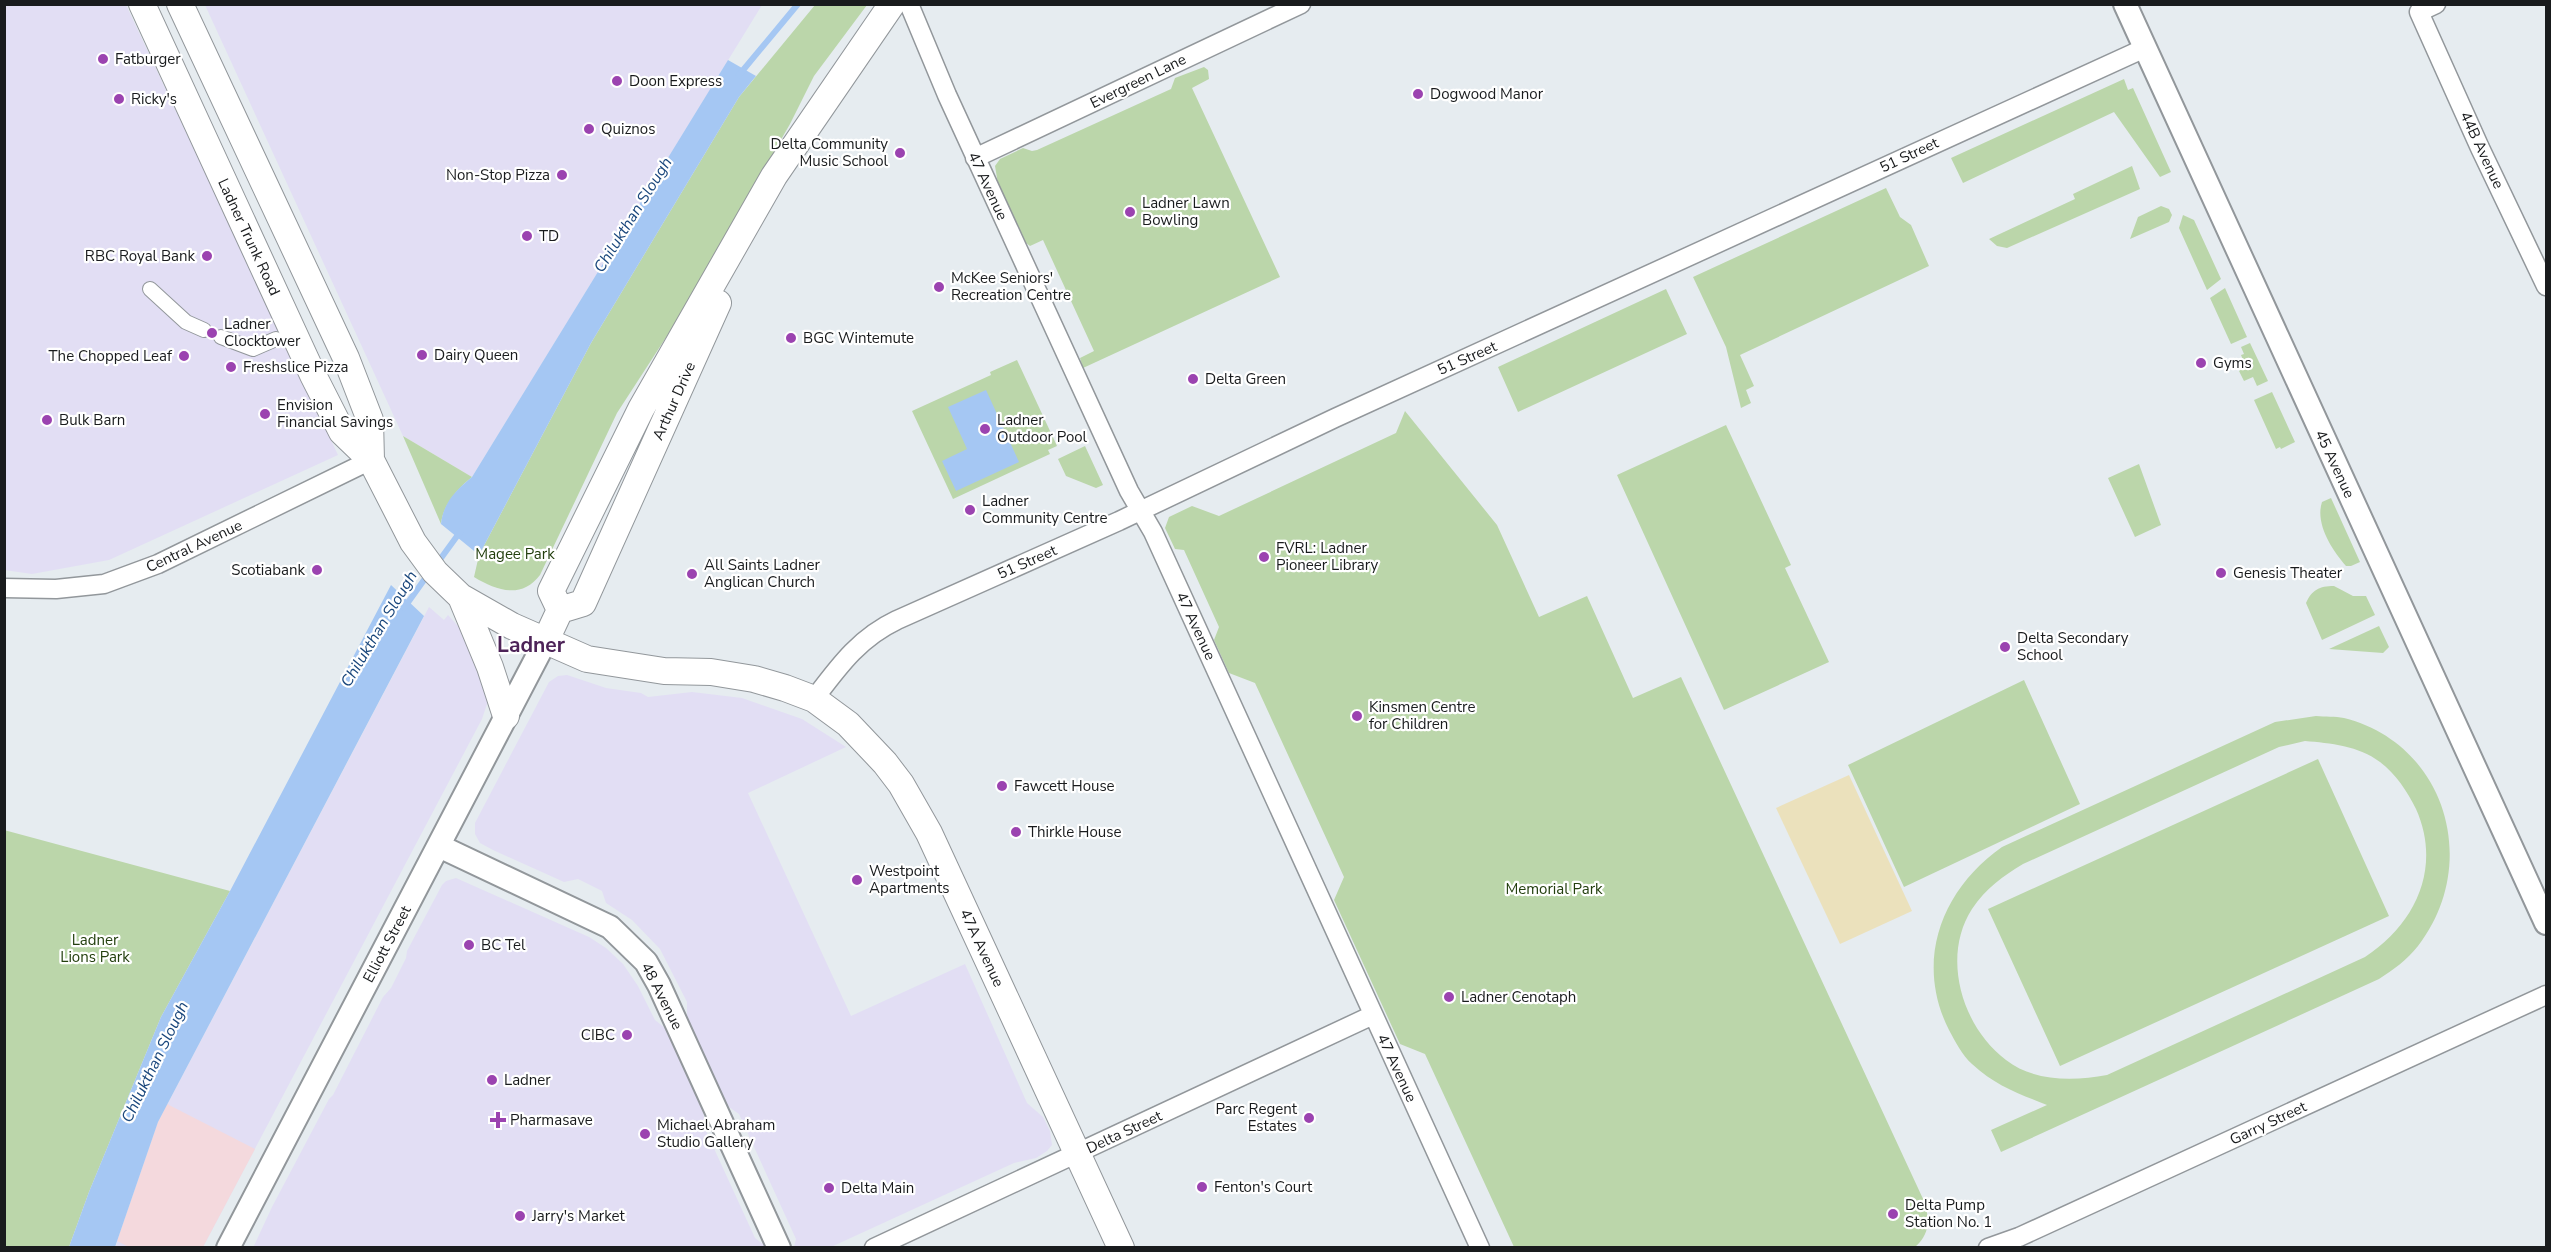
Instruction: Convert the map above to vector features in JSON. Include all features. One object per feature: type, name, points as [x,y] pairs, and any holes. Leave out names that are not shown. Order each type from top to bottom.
[{"type":"main road","name":"Ladner Trunk Road","points":[[142,4],[342,432],[371,460],[420,553],[442,579],[461,597],[494,617],[546,640]]},
{"type":"main road","name":"Ladner Trunk Road","points":[[180,4],[346,358],[370,420],[371,460]]},
{"type":"main road","name":"Arthur Drive","points":[[546,640],[560,610],[583,603],[774,176],[892,4]]},
{"type":"main road","points":[[461,597],[490,667],[506,716]]},
{"type":"main road","name":"47A Avenue","points":[[546,640],[597,662],[664,671],[711,672],[785,687],[814,699],[865,740],[896,777],[916,808],[1121,1248]]},
{"type":"street","name":"47 Avenue","points":[[909,4],[975,158],[1140,509],[1153,532],[1480,1248]]},
{"type":"street","name":"Evergreen Lane","points":[[975,158],[1301,4]]},
{"type":"street","name":"45 Avenue","points":[[2125,4],[2547,923]]},
{"type":"street","name":"44B Avenue","points":[[2432,6],[2480,148],[2546,286]]},
{"type":"street","name":"51 Street","points":[[814,699],[857,646],[880,628],[2145,48]]},
{"type":"street","points":[[150,289],[186,322],[204,330]]},
{"type":"street","points":[[221,336],[254,349],[276,339]]},
{"type":"street","name":"Central Avenue","points":[[4,588],[56,589],[104,584],[158,564],[371,460]]},
{"type":"street","name":"Elliott Street","points":[[228,1248],[546,640]]},
{"type":"street","name":"48 Avenue","points":[[439,846],[597,919],[621,935],[646,962],[659,985],[779,1248]]},
{"type":"street","name":"Garry Street","points":[[1988,1248],[2019,1237],[2547,995]]},
{"type":"street","name":"Delta Street","points":[[874,1248],[1373,1015]]},
{"type":"shaded area","points":[[4,5],[126,5],[338,455],[109,560],[32,574],[4,570]]},
{"type":"shaded area","points":[[205,5],[762,5],[472,477],[403,436]]},
{"type":"shaded area","points":[[429,607],[444,620],[448,615],[466,635],[488,701],[482,719],[203,1247],[115,1248],[158,1122]]},
{"type":"shaded area","points":[[567,675],[606,688],[641,693],[648,697],[692,692],[742,698],[802,719],[846,747],[748,793],[851,1016],[965,964],[1027,1103],[1043,1117],[1050,1131],[1052,1145],[1047,1151],[1036,1158],[1014,1163],[831,1247],[794,1247],[796,1239],[739,1114],[729,1107],[722,1096],[687,1021],[687,1002],[660,949],[632,920],[606,903],[602,891],[578,879],[564,882],[480,843],[475,834],[475,823],[549,682],[558,676]]},
{"type":"shaded area","points":[[456,878],[589,937],[606,948],[623,964],[638,986],[655,1020],[665,1028],[672,1039],[702,1104],[706,1131],[755,1238],[768,1248],[253,1248],[272,1207],[383,997],[391,988],[406,958],[407,951],[442,885]]},
{"type":"shaded area","points":[[167,1104],[255,1149],[203,1247],[129,1247],[117,1241],[158,1122]]},
{"type":"green space","name":"Magee Park","points":[[815,5],[867,5],[814,76],[790,124],[676,322],[617,413],[540,575],[533,583],[517,590],[500,589],[474,577],[479,555],[591,343],[739,97]]},
{"type":"green space","name":"Ladner Lawn Bowling","points":[[1204,67],[1208,70],[1209,79],[1192,88],[1280,277],[1083,368],[1080,358],[1094,351],[1043,240],[1030,246],[1026,243],[998,184],[995,166],[1000,159],[1023,148],[1037,150],[1171,89],[1175,78]]},
{"type":"green space","points":[[2124,79],[2128,90],[2133,88],[2171,172],[2160,177],[2114,112],[1963,183],[1951,158]]},
{"type":"green space","points":[[2132,166],[2140,189],[2007,248],[1997,246],[1989,239],[2075,199],[2073,194]]},
{"type":"green space","points":[[1886,188],[1900,217],[1911,225],[1929,266],[1740,355],[1754,386],[1746,390],[1751,403],[1741,408],[1726,347],[1693,277]]},
{"type":"green space","points":[[2161,206],[2169,209],[2172,215],[2169,222],[2130,239],[2138,217]]},
{"type":"green space","points":[[2183,215],[2194,220],[2221,279],[2207,290],[2179,228]]},
{"type":"green space","points":[[2225,288],[2247,337],[2231,344],[2210,298]]},
{"type":"green space","points":[[1666,289],[1687,334],[1518,412],[1498,367]]},
{"type":"green space","points":[[2250,343],[2268,381],[2257,386],[2253,377],[2244,381],[2239,371],[2246,367],[2241,355],[2244,354],[2241,347]]},
{"type":"green space","name":"Ladner Outdoor Pool","points":[[1017,360],[1057,446],[1048,450],[1050,454],[953,499],[912,411],[991,375],[990,372]]},
{"type":"green space","points":[[2272,392],[2295,442],[2281,449],[2280,447],[2276,449],[2254,400]]},
{"type":"green space","name":"Memorial Park","points":[[1405,411],[1497,525],[1539,617],[1587,596],[1633,698],[1681,677],[1924,1201],[1927,1226],[1924,1237],[1915,1247],[1514,1247],[1425,1054],[1400,1044],[1334,900],[1344,877],[1255,683],[1229,673],[1214,640],[1219,627],[1184,550],[1175,549],[1165,528],[1169,517],[1192,506],[1219,516],[1396,433]]},
{"type":"green space","points":[[1726,425],[1791,565],[1785,568],[1829,662],[1724,710],[1617,475]]},
{"type":"green space","points":[[403,436],[472,477],[452,498],[442,517],[441,524]]},
{"type":"green space","points":[[1085,446],[1103,485],[1096,488],[1066,476],[1058,459]]},
{"type":"green space","points":[[2139,464],[2161,525],[2135,537],[2108,478]]},
{"type":"green space","points":[[2331,498],[2360,562],[2351,566],[2346,566],[2335,552],[2323,527],[2320,510],[2322,502]]},
{"type":"green space","points":[[2334,586],[2353,596],[2366,596],[2375,615],[2322,640],[2306,603],[2317,590]]},
{"type":"green space","points":[[2379,626],[2389,647],[2383,653],[2329,649]]},
{"type":"green space","points":[[2024,680],[2080,804],[1904,887],[1848,765]]},
{"type":"green space","points":[[2316,716],[2344,718],[2379,732],[2408,753],[2429,780],[2443,811],[2449,845],[2448,880],[2437,914],[2418,946],[2400,964],[2379,979],[2001,1152],[1991,1130],[2047,1105],[2007,1088],[1972,1064],[1959,1048],[1949,1030],[1939,1004],[1934,978],[1935,953],[1940,928],[1963,884],[1981,864],[2002,847],[2275,722]],"holes":[[[2305,741],[2334,744],[2363,752],[2372,757],[2396,777],[2416,809],[2423,831],[2426,852],[2425,873],[2410,911],[2383,944],[2365,957],[2107,1075],[2068,1079],[2042,1076],[2017,1067],[1991,1046],[1978,1029],[1968,1010],[1961,990],[1958,969],[1958,948],[1963,928],[1972,909],[1989,889],[2023,864],[2279,747]]]},
{"type":"green space","points":[[2318,759],[2389,916],[2060,1066],[1988,909]]},
{"type":"green space","name":"Ladner Lions Park","points":[[4,830],[230,891],[161,1017],[89,1192],[69,1247],[5,1247]]},
{"type":"sand","points":[[1849,775],[1912,911],[1840,944],[1776,808]]},
{"type":"water","points":[[728,60],[756,76],[739,97],[591,343],[479,555],[441,524],[447,503],[472,477]]},
{"type":"water","points":[[986,390],[1019,462],[956,491],[942,461],[967,449],[948,407]]},
{"type":"water","points":[[391,585],[424,616],[158,1122],[115,1247],[69,1247],[89,1192],[161,1017]]},
{"type":"waterway","name":"Chilukthan Slough","points":[[739,75],[798,4]]},
{"type":"waterway","name":"Chilukthan Slough","points":[[436,565],[460,532]]},
{"type":"waterway","name":"Chilukthan Slough","points":[[404,608],[429,573]]},
{"type":"place","name":"Fatburger","points":[[103,59]]},
{"type":"place","name":"Doon Express","points":[[617,81]]},
{"type":"place","name":"Dogwood Manor","points":[[1418,94]]},
{"type":"place","name":"Ricky's","points":[[119,99]]},
{"type":"place","name":"Quiznos","points":[[589,129]]},
{"type":"place","name":"Delta Community Music School","points":[[900,153]]},
{"type":"place","name":"Non-Stop Pizza","points":[[562,175]]},
{"type":"place","name":"Ladner Lawn Bowling","points":[[1130,212]]},
{"type":"place","name":"TD","points":[[527,236]]},
{"type":"place","name":"RBC Royal Bank","points":[[207,256]]},
{"type":"place","name":"McKee Seniors' Recreation Centre","points":[[939,287]]},
{"type":"place","name":"Ladner Clocktower","points":[[212,333]]},
{"type":"place","name":"BGC Wintemute","points":[[791,338]]},
{"type":"place","name":"Dairy Queen","points":[[422,355]]},
{"type":"place","name":"The Chopped Leaf","points":[[184,356]]},
{"type":"place","name":"Gyms","points":[[2201,363]]},
{"type":"place","name":"Freshslice Pizza","points":[[231,367]]},
{"type":"place","name":"Delta Green","points":[[1193,379]]},
{"type":"place","name":"Envision Financial Savings","points":[[265,414]]},
{"type":"place","name":"Bulk Barn","points":[[47,420]]},
{"type":"place","name":"Ladner Outdoor Pool","points":[[985,429]]},
{"type":"place","name":"Ladner Community Centre","points":[[970,510]]},
{"type":"place","name":"FVRL: Ladner Pioneer Library","points":[[1264,557]]},
{"type":"place","name":"Scotiabank","points":[[317,570]]},
{"type":"place","name":"Genesis Theater","points":[[2221,573]]},
{"type":"place","name":"All Saints Ladner Anglican Church","points":[[692,574]]},
{"type":"place","name":"Delta Secondary School","points":[[2005,647]]},
{"type":"place","name":"Kinsmen Centre for Children","points":[[1357,716]]},
{"type":"place","name":"Fawcett House","points":[[1002,786]]},
{"type":"place","name":"Thirkle House","points":[[1016,832]]},
{"type":"place","name":"Westpoint Apartments","points":[[857,880]]},
{"type":"place","name":"BC Tel","points":[[469,945]]},
{"type":"place","name":"Ladner Cenotaph","points":[[1449,997]]},
{"type":"place","name":"CIBC","points":[[627,1035]]},
{"type":"place","name":"Ladner","points":[[492,1080]]},
{"type":"place","name":"Parc Regent Estates","points":[[1309,1118]]},
{"type":"place","name":"Pharmasave","points":[[498,1120]]},
{"type":"place","name":"Michael Abraham Studio Gallery","points":[[645,1134]]},
{"type":"place","name":"Fenton's Court","points":[[1202,1187]]},
{"type":"place","name":"Delta Main","points":[[829,1188]]},
{"type":"place","name":"Delta Pump Station No. 1","points":[[1893,1214]]},
{"type":"place","name":"Jarry's Market","points":[[520,1216]]},
{"type":"district","name":"Ladner","points":[[531,645]]}]
